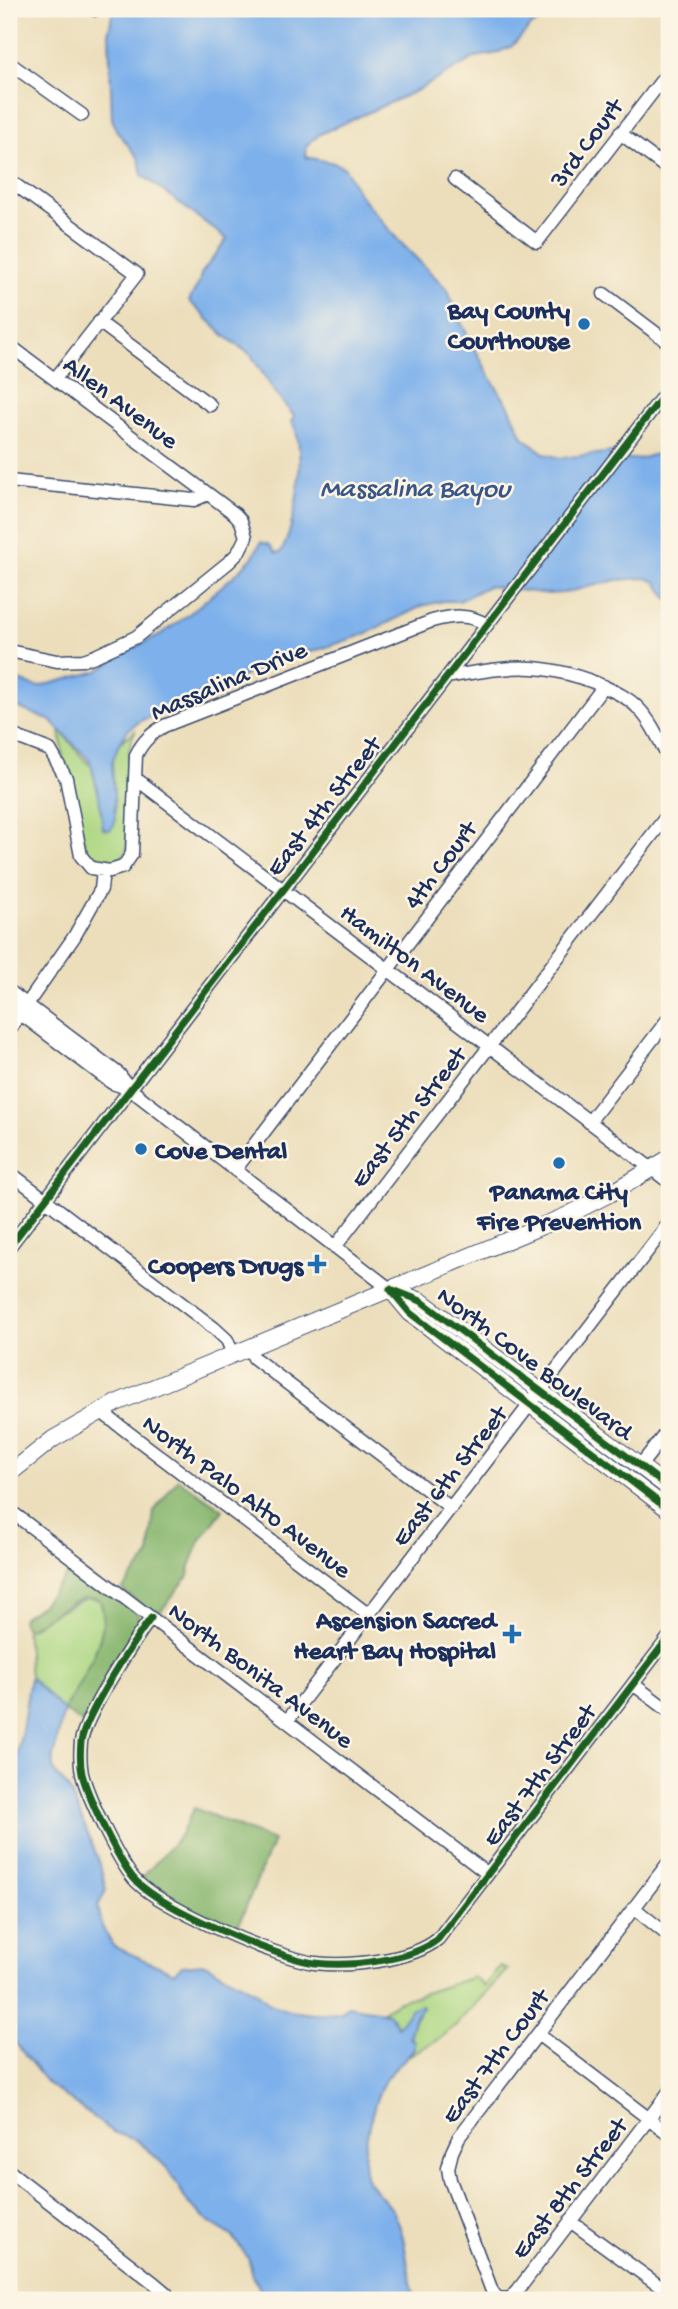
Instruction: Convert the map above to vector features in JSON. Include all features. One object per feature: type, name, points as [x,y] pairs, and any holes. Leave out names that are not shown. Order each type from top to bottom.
[{"type":"main road","points":[[9,1474],[53,1439],[100,1411],[566,1216],[669,1158]]},
{"type":"main road","name":"North Cove Boulevard","points":[[390,1289],[410,1313],[669,1488]]},
{"type":"main road","name":"North Cove Boulevard","points":[[536,1398],[669,1510]]},
{"type":"street","points":[[9,63],[82,116]]},
{"type":"street","name":"3rd Court","points":[[455,179],[537,242],[669,71]]},
{"type":"street","points":[[620,133],[669,170]]},
{"type":"street","points":[[9,180],[137,274],[55,379]]},
{"type":"street","points":[[604,294],[669,344]]},
{"type":"street","points":[[99,322],[210,405]]},
{"type":"street","name":"Allen Avenue","points":[[9,345],[208,494]]},
{"type":"street","name":"East 4th Street","points":[[9,1247],[669,388]]},
{"type":"street","points":[[9,481],[194,500],[208,494],[235,514],[241,521],[246,537],[238,553],[229,562],[136,637],[83,660],[57,661],[9,651]]},
{"type":"street","name":"Massalina Drive","points":[[103,871],[110,872],[123,867],[132,853],[136,755],[141,744],[151,734],[164,726],[432,621],[463,616],[476,618],[487,625]]},
{"type":"street","points":[[447,677],[505,667],[531,666],[571,674],[604,686],[631,701],[642,712],[669,759]]},
{"type":"street","name":"4th Court","points":[[235,1170],[604,686]]},
{"type":"street","points":[[9,734],[50,750],[66,778],[81,856],[91,868],[103,871],[101,889],[74,937],[9,1030]]},
{"type":"street","name":"Hamilton Avenue","points":[[135,778],[669,1182]]},
{"type":"street","name":"East 5th Street","points":[[335,1247],[669,813]]},
{"type":"street","name":"North Cove Boulevard","points":[[9,991],[24,1009],[119,1074],[130,1089],[390,1289]]},
{"type":"street","name":"North Cove Boulevard","points":[[9,1005],[24,1009]]},
{"type":"street","points":[[590,1122],[669,1018]]},
{"type":"street","points":[[9,1172],[214,1328],[226,1340],[233,1354]]},
{"type":"street","name":"East 6th Street","points":[[287,1721],[669,1223]]},
{"type":"street","points":[[249,1347],[254,1358],[451,1508]]},
{"type":"street","name":"North Palo Alto Avenue","points":[[100,1411],[369,1615]]},
{"type":"street","points":[[640,1466],[669,1429]]},
{"type":"street","name":"North Bonita Avenue","points":[[9,1510],[488,1874]]},
{"type":"street","name":"East 7th Street","points":[[151,1618],[92,1713],[80,1748],[86,1785],[125,1866],[134,1879],[156,1896],[195,1918],[307,1962],[347,1964],[420,1950],[440,1937],[669,1637]]},
{"type":"street","points":[[633,1684],[669,1711]]},
{"type":"street","name":"East 7th Court","points":[[498,2298],[492,2291],[470,2237],[450,2180],[448,2168],[452,2152],[459,2137],[669,1862]]},
{"type":"street","points":[[634,1908],[669,1936]]},
{"type":"street","points":[[539,2035],[669,2134]]},
{"type":"street","name":"East 8th Street","points":[[498,2298],[510,2299],[518,2290],[669,2092]]},
{"type":"street","points":[[9,2171],[163,2297]]},
{"type":"street","points":[[570,2221],[669,2293]]},
{"type":"green space","points":[[136,730],[127,769],[127,851],[109,866],[98,865],[88,855],[85,846],[64,766],[60,731],[85,761],[96,768],[113,748]]},
{"type":"green space","points":[[178,1479],[223,1510],[200,1541],[188,1576],[157,1616],[122,1590],[149,1556],[154,1511]]},
{"type":"green space","points":[[75,1566],[137,1613],[141,1622],[83,1723],[64,1711],[99,1642],[103,1614],[100,1600],[81,1599],[26,1629],[22,1621],[23,1617],[42,1604]]},
{"type":"green space","points":[[90,1596],[100,1600],[103,1614],[99,1642],[64,1711],[30,1677],[26,1629]]},
{"type":"green space","points":[[194,1808],[273,1841],[236,1931],[192,1912],[140,1880],[180,1836]]},
{"type":"green space","points":[[500,1966],[508,1969],[455,2026],[410,2055],[414,2048],[411,2030],[420,2012],[398,2027],[384,2010],[397,2002],[473,1977],[484,1986]]},
{"type":"water","name":"Massalina Bayou","points":[[113,9],[549,9],[547,19],[531,26],[511,47],[476,57],[416,91],[320,134],[307,145],[306,157],[345,168],[359,194],[398,240],[448,290],[456,313],[510,408],[523,437],[545,454],[561,458],[613,452],[624,459],[639,459],[669,450],[669,600],[655,581],[645,578],[617,580],[548,594],[488,586],[459,601],[443,601],[422,606],[363,635],[311,652],[279,658],[205,696],[142,720],[128,730],[112,762],[115,813],[114,825],[110,830],[103,829],[99,796],[90,761],[51,721],[9,706],[9,678],[38,687],[98,671],[125,652],[160,635],[188,615],[252,558],[261,542],[270,545],[276,553],[281,552],[291,525],[300,468],[297,434],[292,422],[294,416],[251,355],[225,336],[189,301],[201,274],[227,239],[142,175],[139,159],[116,130],[112,119],[109,31]]},
{"type":"water","points":[[30,1677],[64,1711],[53,1767],[56,1775],[69,1788],[99,1861],[106,1890],[98,1906],[102,1926],[113,1946],[174,1973],[182,1966],[205,1964],[257,1992],[270,2004],[289,2011],[313,2014],[342,2012],[348,2006],[388,2013],[398,2027],[411,2009],[420,2005],[423,2007],[414,2018],[409,2038],[414,2041],[414,2048],[388,2076],[381,2089],[368,2129],[364,2157],[367,2178],[390,2206],[400,2227],[416,2300],[266,2300],[253,2276],[248,2258],[232,2236],[211,2223],[189,2204],[167,2168],[136,2140],[113,2132],[47,2083],[9,2035],[9,1794]]},
{"type":"cycle path","points":[[9,1247],[669,388]]},
{"type":"cycle path","points":[[390,1289],[410,1313],[669,1510]]},
{"type":"cycle path","points":[[393,1290],[421,1301],[669,1488]]},
{"type":"cycle path","points":[[151,1618],[100,1697],[81,1742],[82,1774],[106,1831],[122,1862],[137,1882],[171,1905],[222,1931],[275,1952],[329,1964],[379,1961],[412,1953],[438,1939],[669,1637]]},
{"type":"place","name":"Bay County Courthouse","points":[[584,324]]},
{"type":"place","name":"Cove Dental","points":[[141,1149]]},
{"type":"place","name":"Panama City Fire Prevention","points":[[559,1163]]},
{"type":"place","name":"Coopers Drugs","points":[[317,1264]]},
{"type":"place","name":"Ascension Sacred Heart Bay Hospital","points":[[512,1634]]}]
